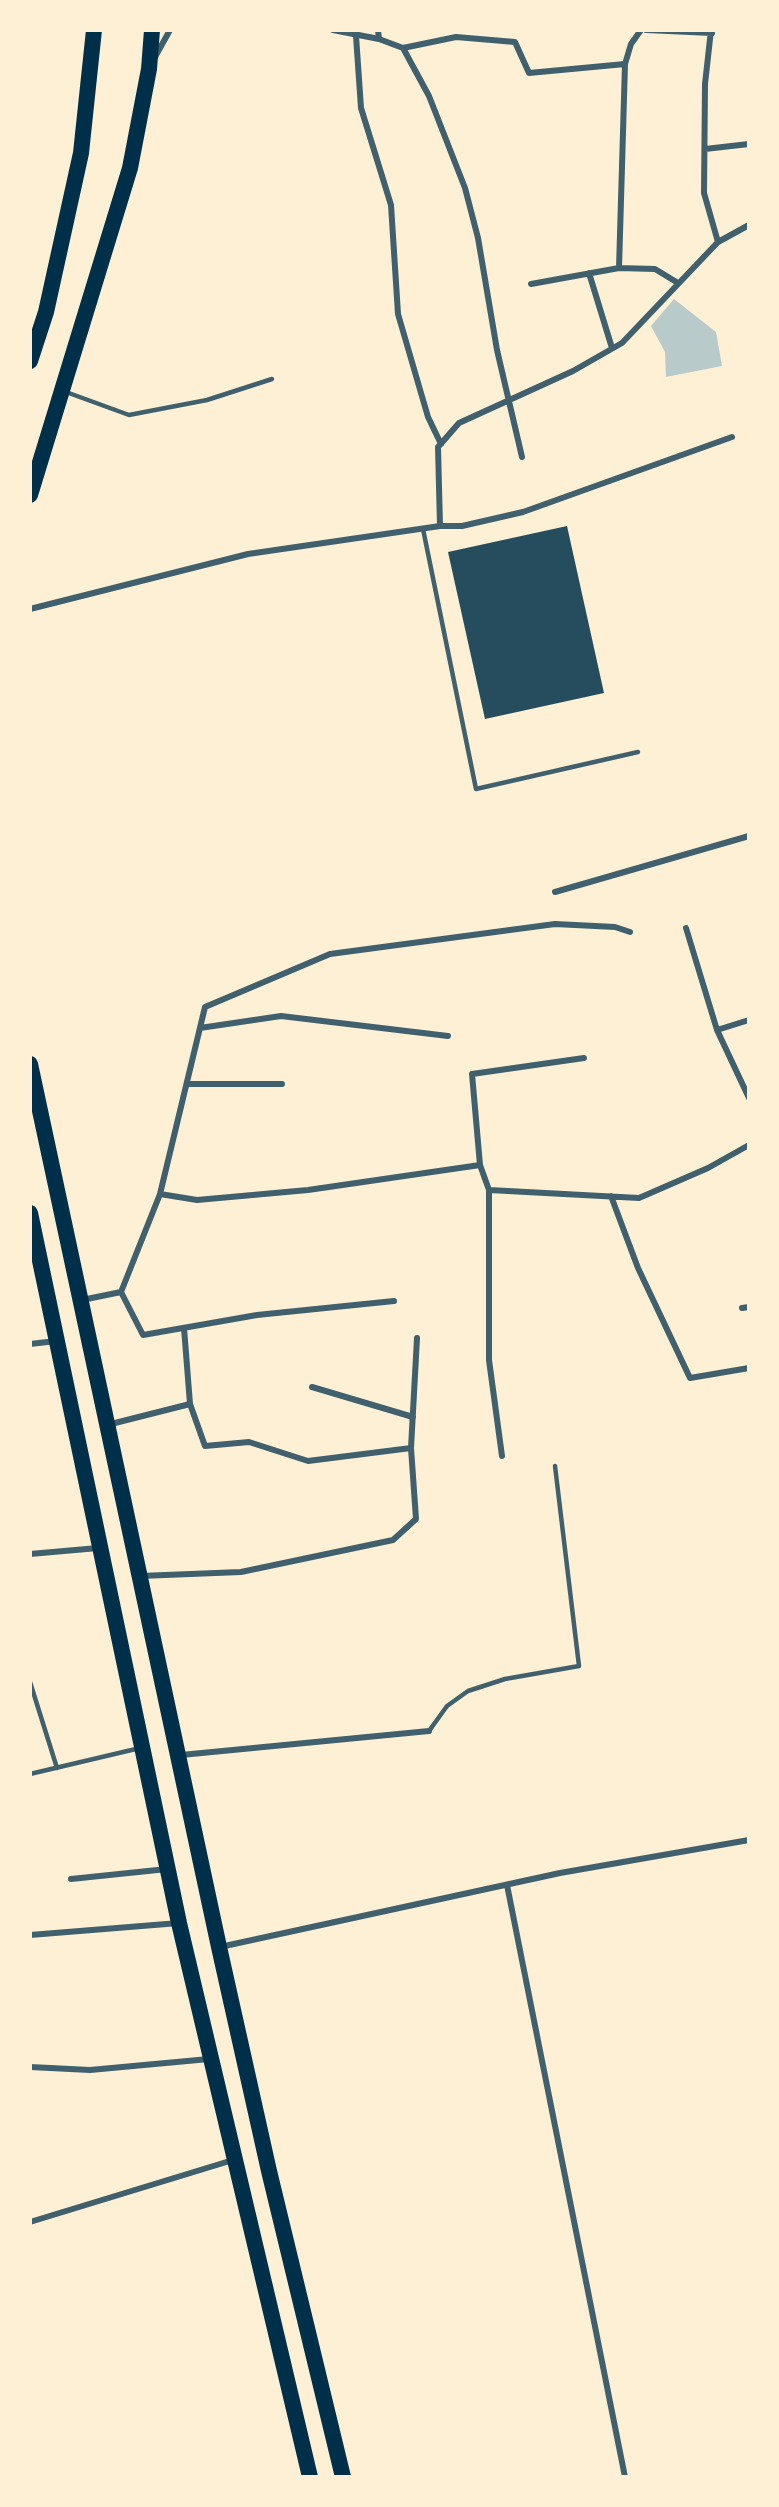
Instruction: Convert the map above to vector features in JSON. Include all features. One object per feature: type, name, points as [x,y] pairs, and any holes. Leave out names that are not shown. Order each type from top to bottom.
[{"type":"highway","points":[[30,361],[60,258],[81,153],[94,30]]},
{"type":"highway","points":[[30,495],[130,168],[149,69],[152,30]]},
{"type":"highway","points":[[30,1064],[219,1947],[269,2171],[343,2477]]},
{"type":"highway","points":[[30,1213],[179,1923],[233,2160],[310,2477]]},
{"type":"street","points":[[149,69],[170,30]]},
{"type":"street","points":[[333,30],[379,39],[403,48],[456,37],[515,42],[529,73],[625,64]]},
{"type":"street","points":[[378,30],[379,39]]},
{"type":"street","points":[[619,267],[625,64],[631,44],[640,30]]},
{"type":"street","points":[[646,30],[711,32],[705,84],[704,193],[718,242]]},
{"type":"street","points":[[356,36],[361,108],[391,205],[398,314],[428,417],[441,444]]},
{"type":"street","points":[[403,48],[429,96],[465,188],[478,238],[508,400],[522,456]]},
{"type":"street","points":[[705,149],[749,144]]},
{"type":"street","points":[[440,526],[438,447],[459,423],[573,371],[622,343],[718,242],[749,225]]},
{"type":"street","points":[[531,284],[619,267],[656,269],[678,283]]},
{"type":"street","points":[[589,273],[612,348]]},
{"type":"street","points":[[30,609],[248,554],[440,526],[462,526],[523,512],[732,437]]},
{"type":"street","points":[[555,892],[749,836]]},
{"type":"street","points":[[394,1301],[257,1315],[143,1335],[121,1292],[160,1194],[205,1007],[330,954],[555,924],[615,927],[630,932]]},
{"type":"street","points":[[686,928],[717,1030],[749,1098]]},
{"type":"street","points":[[200,1028],[281,1016],[448,1036]]},
{"type":"street","points":[[717,1030],[749,1020]]},
{"type":"street","points":[[502,1456],[489,1360],[489,1190],[480,1165],[472,1074],[584,1058]]},
{"type":"street","points":[[187,1084],[282,1084]]},
{"type":"street","points":[[489,1190],[639,1198],[708,1168],[749,1145]]},
{"type":"street","points":[[160,1194],[197,1200],[308,1190],[480,1165]]},
{"type":"street","points":[[611,1197],[638,1268],[690,1378],[749,1368]]},
{"type":"street","points":[[79,1300],[121,1292]]},
{"type":"street","points":[[184,1328],[190,1404],[205,1446],[249,1442],[308,1461],[411,1448]]},
{"type":"street","points":[[140,1576],[241,1572],[393,1540],[416,1519],[411,1448],[417,1338]]},
{"type":"street","points":[[30,1344],[57,1341]]},
{"type":"street","points":[[312,1387],[413,1417]]},
{"type":"street","points":[[106,1425],[190,1404]]},
{"type":"street","points":[[30,1554],[101,1548]]},
{"type":"street","points":[[177,1755],[429,1731]]},
{"type":"street","points":[[219,1947],[507,1885],[749,1840]]},
{"type":"street","points":[[70,1879],[168,1869]]},
{"type":"street","points":[[507,1885],[625,2477]]},
{"type":"street","points":[[30,1935],[179,1923]]},
{"type":"street","points":[[30,2067],[90,2070],[210,2059]]},
{"type":"street","points":[[30,2222],[233,2160]]},
{"type":"lane","points":[[61,390],[129,415],[207,400],[272,379]]},
{"type":"lane","points":[[423,529],[476,789],[638,752]]},
{"type":"lane","points":[[429,1731],[447,1706],[468,1691],[505,1680],[579,1666],[555,1466]]},
{"type":"lane","points":[[30,1682],[57,1768]]},
{"type":"lane","points":[[30,1774],[142,1747]]},
{"type":"shaded area","points":[[674,299],[716,332],[722,366],[666,377],[665,352],[651,326]]},
{"type":"building","points":[[567,526],[604,693],[485,719],[448,552]]}]
